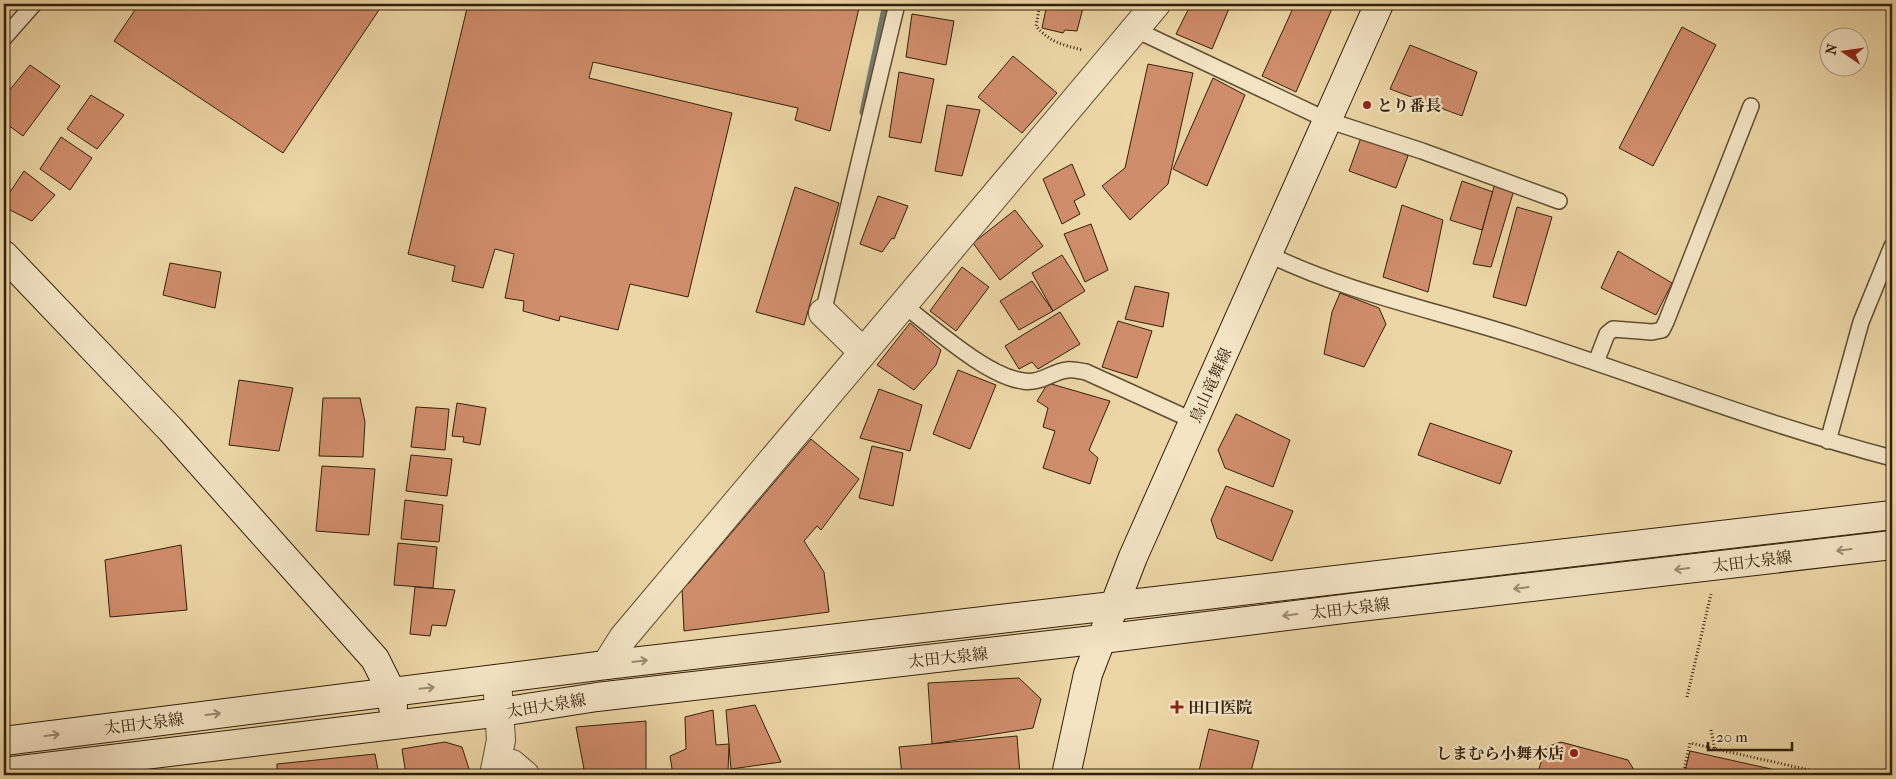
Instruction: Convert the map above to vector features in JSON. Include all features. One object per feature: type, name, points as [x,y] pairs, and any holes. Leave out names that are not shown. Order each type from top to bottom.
[{"type":"main road","points":[[606,665],[623,638],[862,351],[1156,4]]},
{"type":"main road","name":"鳥山竜舞線","points":[[1066,775],[1088,674],[1133,557],[1379,4]]},
{"type":"main road","points":[[4,255],[171,430],[375,659],[391,691],[395,724]]},
{"type":"main road","points":[[823,313],[862,351]]},
{"type":"main road","name":"太田大泉線","points":[[4,741],[606,665],[1892,515]]},
{"type":"main road","name":"太田大泉線","points":[[4,772],[501,712],[596,697],[1102,640],[1361,606],[1892,545]]},
{"type":"main road","points":[[497,679],[501,712],[501,740],[496,768],[512,764],[525,775]]},
{"type":"lane","points":[[4,38],[34,4]]},
{"type":"lane","points":[[823,313],[897,4]]},
{"type":"lane","points":[[1134,29],[1327,120],[1422,151],[1559,201]]},
{"type":"lane","points":[[1596,362],[1607,334],[1613,329],[1652,332],[1662,330],[1751,106]]},
{"type":"lane","points":[[1828,441],[1861,322],[1892,246]]},
{"type":"lane","points":[[1268,254],[1297,268],[1407,306],[1484,326],[1828,441],[1892,458]]},
{"type":"lane","points":[[902,304],[986,367],[1008,377],[1024,382],[1040,381],[1066,370],[1086,372],[1194,420]]},
{"type":"path","points":[[1040,4],[1036,26],[1051,42],[1110,58]]},
{"type":"path","points":[[1688,697],[1712,599],[1711,591]]},
{"type":"path","points":[[1711,730],[1715,748]]},
{"type":"path","points":[[1683,775],[1690,743],[1831,775]]},
{"type":"building","points":[[139,4],[383,4],[283,153],[114,41]]},
{"type":"building","points":[[468,4],[860,4],[830,131],[795,120],[798,108],[593,62],[589,78],[732,113],[688,297],[630,284],[618,330],[560,316],[559,321],[523,311],[524,301],[505,298],[514,254],[495,249],[483,288],[452,281],[455,266],[408,254]]},
{"type":"building","points":[[1047,4],[1084,4],[1077,31],[1065,30],[1063,33],[1042,28]]},
{"type":"building","points":[[1191,4],[1231,4],[1212,49],[1176,34]]},
{"type":"building","points":[[1295,4],[1334,4],[1296,92],[1262,76]]},
{"type":"building","points":[[912,14],[954,21],[946,65],[906,57]]},
{"type":"building","points":[[1682,27],[1716,45],[1653,166],[1619,148]]},
{"type":"building","points":[[1410,45],[1477,72],[1462,116],[1390,89]]},
{"type":"building","points":[[1013,56],[1057,93],[1022,133],[978,97]]},
{"type":"building","points":[[1148,64],[1193,73],[1168,184],[1130,220],[1102,186],[1125,168]]},
{"type":"building","points":[[30,65],[60,86],[23,136],[4,122],[4,97]]},
{"type":"building","points":[[899,72],[934,79],[921,143],[889,137]]},
{"type":"building","points":[[1213,78],[1245,95],[1207,186],[1173,169]]},
{"type":"building","points":[[91,95],[124,115],[97,149],[67,129]]},
{"type":"building","points":[[947,105],[980,110],[962,176],[935,171]]},
{"type":"building","points":[[1363,132],[1408,156],[1396,188],[1349,171]]},
{"type":"building","points":[[61,137],[92,158],[70,190],[40,169]]},
{"type":"building","points":[[1072,164],[1085,195],[1074,201],[1080,214],[1062,224],[1043,179]]},
{"type":"building","points":[[24,171],[55,195],[32,221],[10,210],[4,201]]},
{"type":"building","points":[[1462,181],[1493,192],[1482,230],[1450,220]]},
{"type":"building","points":[[1495,183],[1514,190],[1491,267],[1473,264]]},
{"type":"building","points":[[795,187],[839,203],[804,325],[756,312]]},
{"type":"building","points":[[878,196],[908,206],[894,239],[892,238],[882,252],[860,244]]},
{"type":"building","points":[[1402,205],[1443,220],[1428,292],[1383,277]]},
{"type":"building","points":[[1517,207],[1552,217],[1526,306],[1493,297]]},
{"type":"building","points":[[1015,210],[1043,246],[1000,280],[973,243]]},
{"type":"building","points":[[1091,224],[1108,270],[1085,282],[1064,234]]},
{"type":"building","points":[[1618,251],[1672,283],[1656,315],[1601,288]]},
{"type":"building","points":[[1062,255],[1085,291],[1053,311],[1032,273]]},
{"type":"building","points":[[170,263],[221,272],[215,308],[163,295]]},
{"type":"building","points":[[962,267],[989,287],[956,331],[930,311]]},
{"type":"building","points":[[1032,281],[1053,311],[1019,330],[1000,301]]},
{"type":"building","points":[[1135,286],[1169,293],[1163,327],[1125,319]]},
{"type":"building","points":[[1340,293],[1379,308],[1386,324],[1364,367],[1324,354],[1332,312]]},
{"type":"building","points":[[1060,312],[1080,344],[1038,369],[1032,362],[1019,369],[1005,346]]},
{"type":"building","points":[[1118,321],[1152,331],[1137,378],[1102,367]]},
{"type":"building","points":[[910,323],[941,350],[936,365],[914,390],[877,365]]},
{"type":"building","points":[[958,370],[996,385],[970,449],[933,434]]},
{"type":"building","points":[[239,380],[293,388],[279,451],[229,445]]},
{"type":"building","points":[[1048,383],[1110,401],[1089,450],[1098,458],[1090,484],[1043,468],[1055,431],[1043,427],[1048,408],[1037,401]]},
{"type":"building","points":[[879,389],[922,405],[910,451],[860,438]]},
{"type":"building","points":[[323,398],[360,398],[365,422],[363,457],[319,456]]},
{"type":"building","points":[[457,403],[486,408],[480,445],[463,442],[464,437],[452,436]]},
{"type":"building","points":[[416,407],[449,409],[445,450],[411,447]]},
{"type":"building","points":[[1236,414],[1290,440],[1273,487],[1225,468],[1218,450]]},
{"type":"building","points":[[1430,423],[1512,451],[1500,484],[1418,455]]},
{"type":"building","points":[[811,439],[859,479],[821,530],[817,526],[804,541],[824,572],[829,612],[684,631],[682,587],[689,583]]},
{"type":"building","points":[[872,446],[903,453],[893,506],[859,498]]},
{"type":"building","points":[[411,455],[452,459],[447,496],[406,491]]},
{"type":"building","points":[[322,466],[375,469],[369,535],[316,531]]},
{"type":"building","points":[[1226,486],[1293,511],[1272,561],[1217,538],[1211,520]]},
{"type":"building","points":[[405,500],[443,505],[439,542],[401,539]]},
{"type":"building","points":[[398,543],[437,547],[433,588],[394,585]]},
{"type":"building","points":[[181,545],[187,610],[110,617],[105,560]]},
{"type":"building","points":[[415,587],[455,590],[446,626],[432,625],[430,636],[410,634]]},
{"type":"building","points":[[1019,678],[1041,699],[1033,728],[932,744],[928,683]]},
{"type":"building","points":[[755,705],[781,762],[731,769],[726,710]]},
{"type":"building","points":[[713,710],[716,745],[729,744],[728,773],[673,775],[670,756],[686,749],[685,717]]},
{"type":"building","points":[[646,721],[646,775],[554,775],[584,769],[576,727]]},
{"type":"building","points":[[1209,729],[1259,741],[1250,775],[1198,775]]},
{"type":"building","points":[[1017,736],[1020,775],[902,775],[899,747]]},
{"type":"building","points":[[445,742],[462,747],[470,772],[468,775],[406,775],[402,749]]},
{"type":"building","name":"しまむら小舞木店","points":[[1561,742],[1628,760],[1634,770],[1655,775],[1537,775],[1546,747]]},
{"type":"building","points":[[1690,751],[1798,775],[1684,775]]},
{"type":"building","points":[[375,754],[379,775],[277,775],[277,764]]},
{"type":"waterway","points":[[864,112],[887,4]]},
{"type":"place","name":"とり番長","points":[[1367,105]]},
{"type":"place","name":"田口医院","points":[[1177,707]]},
{"type":"place","name":"しまむら小舞木店","points":[[1574,753]]}]
